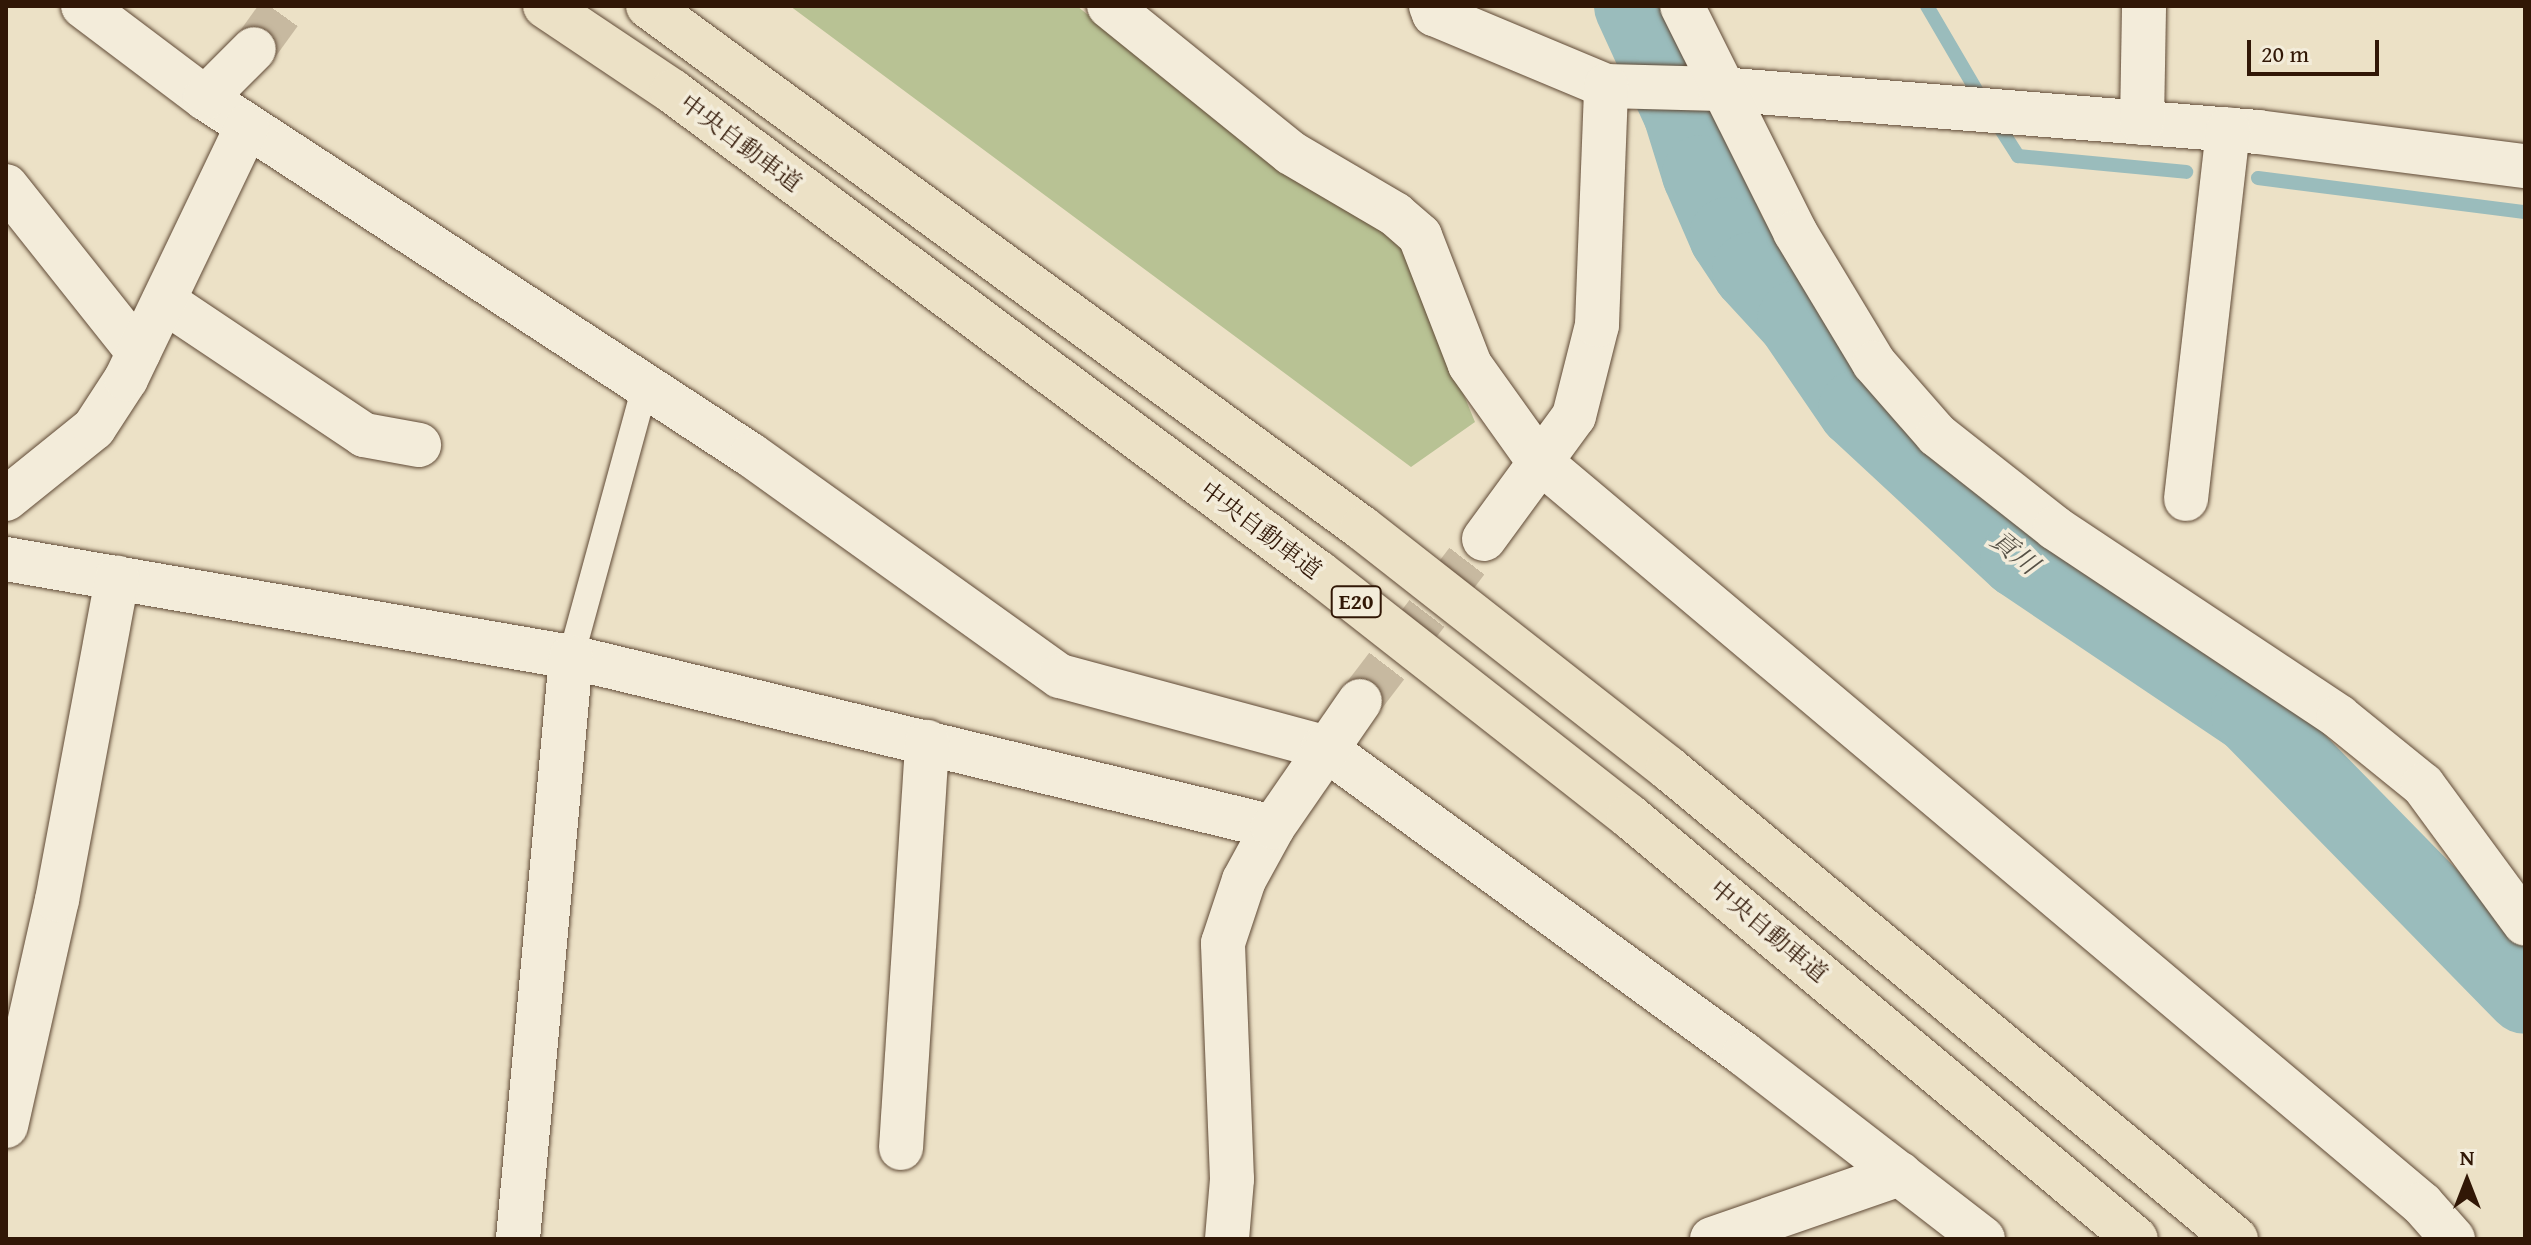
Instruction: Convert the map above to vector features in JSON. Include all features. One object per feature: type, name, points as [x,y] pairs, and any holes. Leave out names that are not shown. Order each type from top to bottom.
[{"type":"highway","name":"中央自動車道","points":[[545,6],[672,91],[1319,573],[1629,816],[2136,1239]]},
{"type":"highway","name":"E20","points":[[648,6],[1374,538],[1668,768],[2236,1239]]},
{"type":"street","points":[[83,6],[205,98],[645,386],[1060,676],[1323,747],[1900,1174],[1983,1239]]},
{"type":"street","points":[[1109,6],[1291,153],[1395,214],[1420,236],[1470,365],[1543,464],[2422,1204],[2453,1239]]},
{"type":"street","points":[[1431,6],[1434,14],[1606,86],[1722,89],[2228,129],[2518,165]]},
{"type":"street","points":[[1682,6],[1795,232],[1874,363],[1937,435],[2055,528],[2339,717],[2423,785],[2525,924]]},
{"type":"street","points":[[2142,123],[2144,6]]},
{"type":"street","points":[[205,98],[254,49]]},
{"type":"street","points":[[1484,539],[1543,464],[1574,416],[1597,325],[1606,86]]},
{"type":"street","points":[[9,491],[94,428],[139,353],[247,126]]},
{"type":"street","points":[[2186,499],[2228,129]]},
{"type":"street","points":[[6,186],[139,353]]},
{"type":"street","points":[[164,301],[364,435],[419,445]]},
{"type":"street","points":[[6,559],[571,657],[1273,827]]},
{"type":"street","points":[[8,1105],[57,900],[117,578]]},
{"type":"street","points":[[518,1239],[571,657]]},
{"type":"street","points":[[1227,1239],[1232,1179],[1223,943],[1244,880],[1273,827],[1323,747],[1360,701]]},
{"type":"street","points":[[901,1148],[927,742]]},
{"type":"street","points":[[1712,1239],[1900,1174]]},
{"type":"lane","points":[[571,657],[645,386]]},
{"type":"green space","points":[[790,6],[1077,6],[1211,114],[1361,211],[1405,252],[1475,422],[1411,467]]},
{"type":"waterway","name":"貢川","points":[[1633,6],[1682,113],[1701,174],[1728,236],[1751,271],[1796,320],[1857,409],[2019,559],[2250,714],[2525,995]]},
{"type":"waterway","points":[[1927,6],[1983,102]]},
{"type":"waterway","points":[[1995,120],[2018,156],[2186,172]]},
{"type":"waterway","points":[[2258,178],[2525,212]]},
{"type":"tunnel","points":[[254,49],[285,6]]},
{"type":"tunnel","points":[[1360,701],[1484,539]]}]
